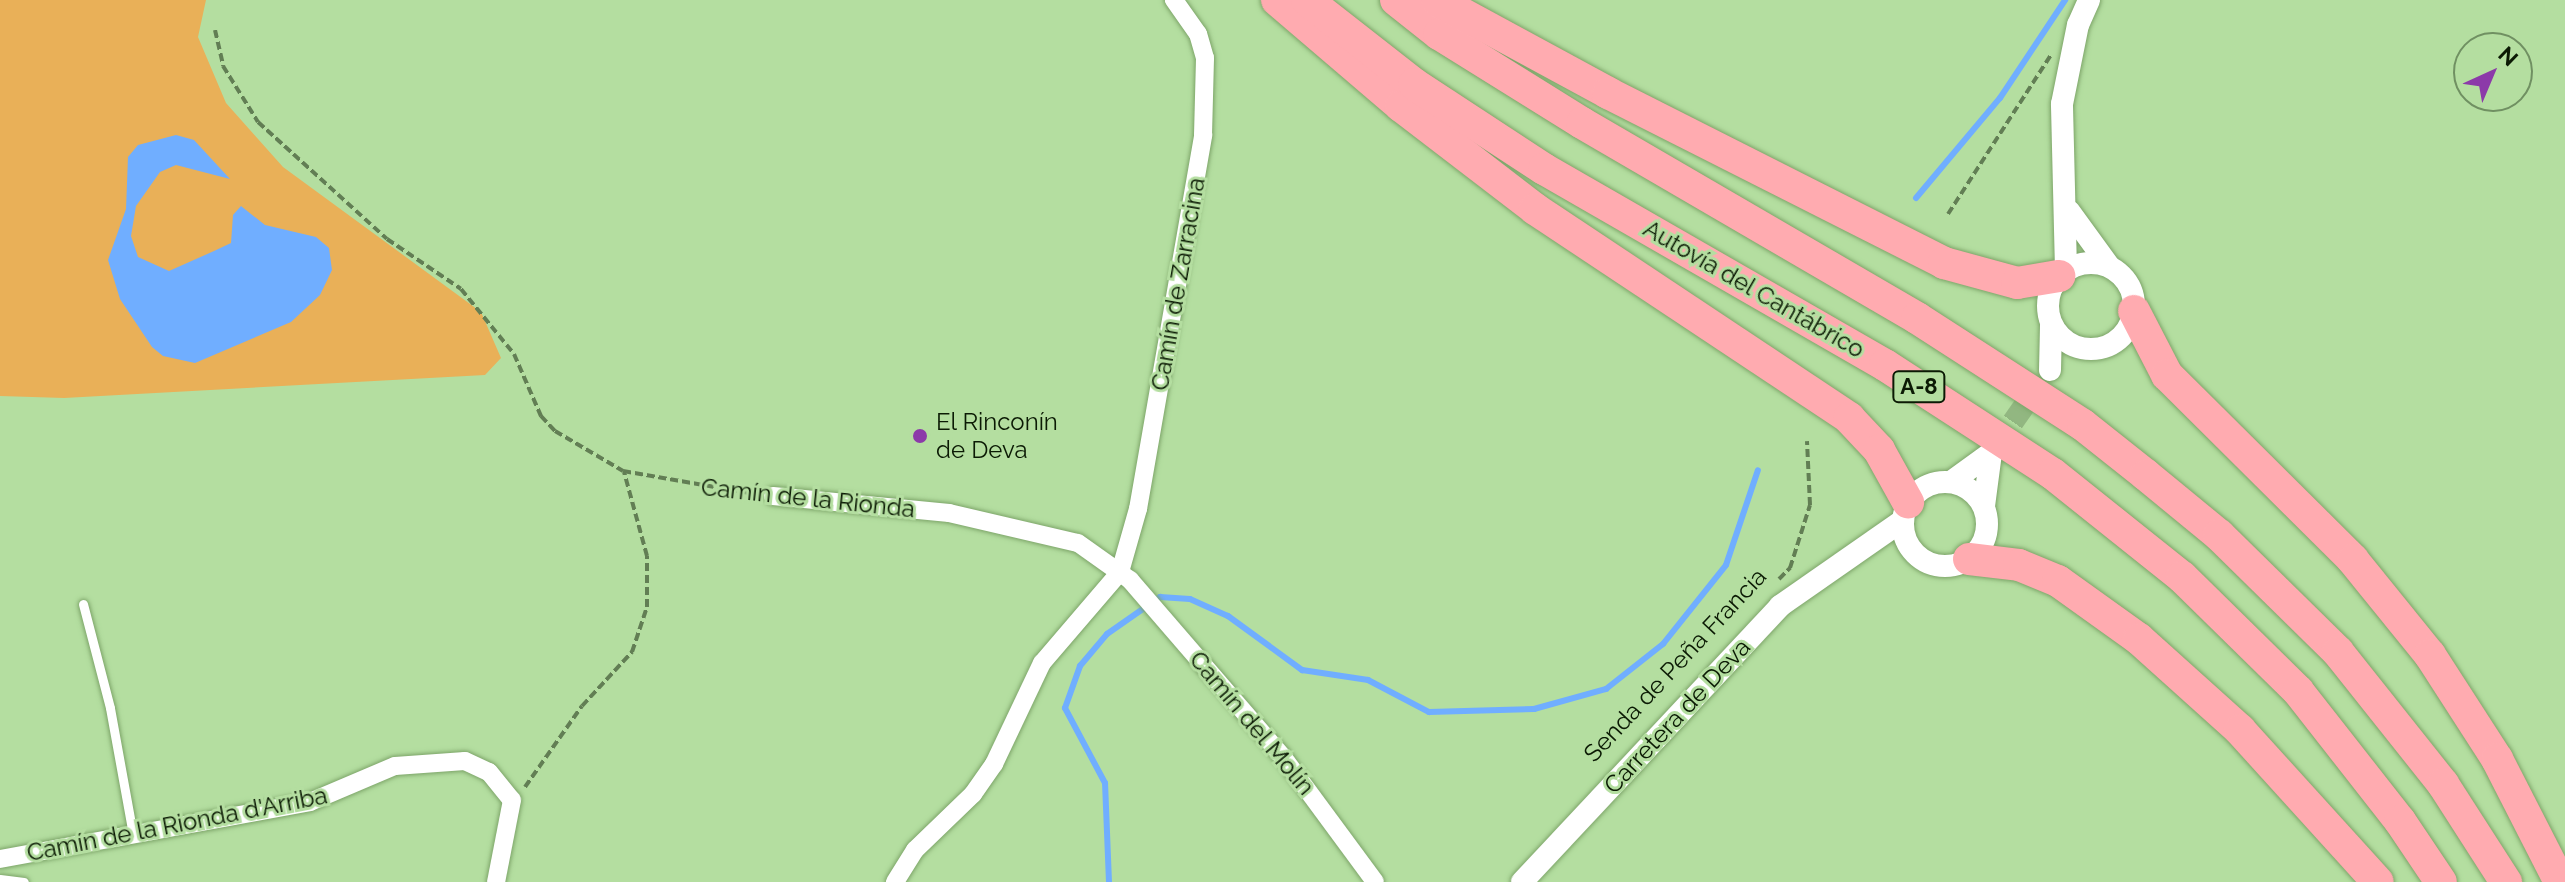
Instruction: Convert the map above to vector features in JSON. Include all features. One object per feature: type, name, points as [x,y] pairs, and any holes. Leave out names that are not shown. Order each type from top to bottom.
[{"type":"highway","points":[[1277,0],[1401,106],[1535,209],[1849,418],[1879,450],[1905,512]]},
{"type":"highway","name":"Autovía del Cantábrico","points":[[1307,0],[1414,84],[1544,169],[1885,365],[2053,474],[2182,577],[2298,691],[2400,821],[2441,882]]},
{"type":"highway","name":"A-8","points":[[1396,0],[1439,34],[1582,123],[1917,318],[2083,425],[2146,475],[2219,535],[2338,652],[2443,784],[2506,882]]},
{"type":"highway","points":[[1437,0],[1944,263],[2017,283],[2062,273]]},
{"type":"highway","points":[[2134,311],[2167,375],[2353,560],[2430,655],[2497,759],[2560,882]]},
{"type":"highway","points":[[1969,559],[2019,565],[2058,581],[2139,639],[2240,730],[2378,882]]},
{"type":"street","name":"Camín de Zarracina","points":[[1120,572],[1138,509],[1203,135],[1205,58],[1198,34],[1174,0]]},
{"type":"street","points":[[2068,210],[2109,266],[2129,284],[2134,311],[2122,336],[2110,345],[2083,349],[2050,370],[2051,325],[2047,299],[2062,273],[2068,210],[2060,167],[2062,104],[2078,25],[2089,0]]},
{"type":"street","points":[[2062,273],[2082,263],[2109,266]]},
{"type":"street","points":[[2051,325],[2070,344],[2083,349]]},
{"type":"street","points":[[1951,482],[1991,453],[1984,506],[1985,538],[1969,559],[1939,566],[1918,557],[1906,543],[1905,512],[1933,482],[1951,482],[1966,487],[1984,506]]},
{"type":"street","name":"Camín de la Rionda","points":[[773,496],[829,504],[891,504],[1051,533],[1078,543],[1120,572]]},
{"type":"street","name":"Carretera de Deva","points":[[1522,882],[1780,606],[1844,562],[1905,512]]},
{"type":"street","name":"Carretera de Deva","points":[[1844,562],[1893,550],[1918,557]]},
{"type":"street","name":"Camín del Molín","points":[[1120,572],[1283,757],[1375,882]]},
{"type":"street","points":[[895,882],[915,850],[973,794],[994,764],[1042,663],[1120,572]]},
{"type":"street","name":"Camín de la Rionda d'Arriba","points":[[0,859],[134,838],[310,802],[395,766],[426,760],[465,761],[489,772],[505,785],[513,811]]},
{"type":"street","points":[[496,882],[513,811]]},
{"type":"lane","points":[[83,604],[110,708],[134,838]]},
{"type":"lane","points":[[0,879],[24,882]]},
{"type":"path","name":"Camín de la Rionda","points":[[215,30],[223,66],[276,142],[387,239],[461,289],[514,354],[541,416],[555,431],[623,471],[705,489],[773,496]]},
{"type":"path","points":[[1948,214],[2052,53]]},
{"type":"path","name":"Senda de Peña Francia","points":[[1768,591],[1790,568],[1810,505],[1807,441]]},
{"type":"path","points":[[513,811],[549,748],[632,652],[647,607],[647,556],[623,471]]},
{"type":"shaded area","points":[[0,0],[206,0],[198,37],[226,103],[283,167],[481,312],[501,358],[485,375],[64,398],[0,396]]},
{"type":"water","points":[[176,135],[194,140],[230,179],[176,165],[160,172],[136,206],[131,236],[138,257],[169,271],[231,243],[233,215],[241,206],[265,225],[316,237],[329,248],[332,270],[320,295],[291,322],[195,363],[163,356],[152,347],[120,299],[108,260],[126,209],[128,157],[138,145]]},
{"type":"waterway","points":[[1916,198],[2000,98],[2065,0]]},
{"type":"waterway","points":[[1109,882],[1105,783],[1065,708],[1080,666],[1107,634],[1160,597],[1190,599],[1228,616],[1302,670],[1368,680],[1429,712],[1534,709],[1606,689],[1663,644],[1726,565],[1758,470]]},
{"type":"tunnel","points":[[1994,449],[2041,382]]},
{"type":"place","name":"El Rinconín de Deva","points":[[920,436]]}]
